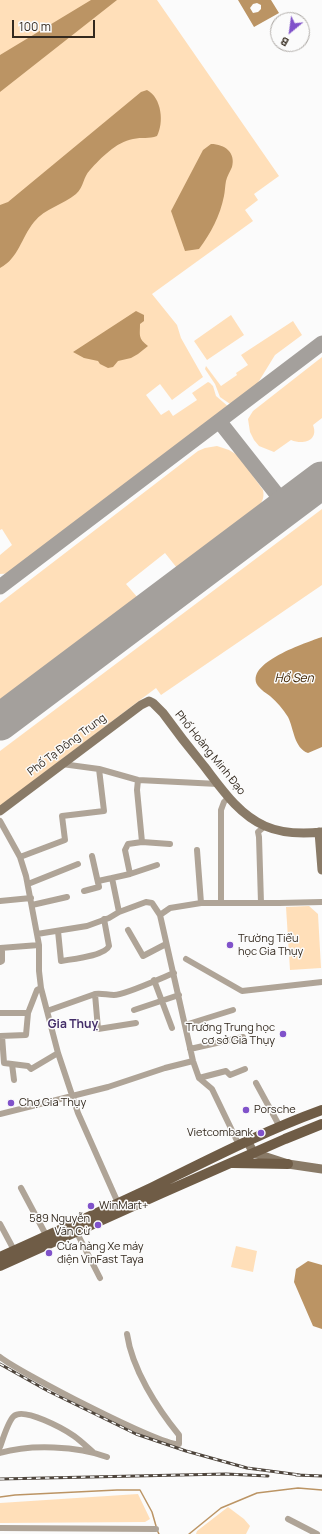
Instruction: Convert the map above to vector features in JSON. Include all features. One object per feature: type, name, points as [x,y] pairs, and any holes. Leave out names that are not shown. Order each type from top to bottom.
[{"type":"main road","points":[[1,1254],[14,1250],[118,1203],[243,1143],[322,1110]]},
{"type":"main road","points":[[0,1266],[229,1163],[322,1124]]},
{"type":"main road","points":[[229,1163],[288,1164]]},
{"type":"street","name":"Phố Tạ Đông Trung","points":[[0,811],[60,764],[148,701]]},
{"type":"street","name":"Phố Hoàng Minh Đạo","points":[[148,701],[153,703],[162,713],[228,798],[249,816],[265,826],[297,833],[320,832]]},
{"type":"street","points":[[60,764],[99,769],[138,780],[218,784]]},
{"type":"street","points":[[20,857],[65,840],[62,816],[104,811],[99,769]]},
{"type":"street","points":[[138,780],[137,790],[142,842]]},
{"type":"street","points":[[221,903],[221,810],[224,802],[228,798]]},
{"type":"street","points":[[0,821],[20,857],[28,884],[39,945],[39,971],[41,988],[58,1053],[74,1097],[78,1113],[118,1203]]},
{"type":"street","points":[[261,903],[258,832],[265,826]]},
{"type":"street","points":[[320,832],[322,870]]},
{"type":"street","points":[[130,874],[125,850],[128,844],[142,842],[170,844]]},
{"type":"street","points":[[197,850],[201,903]]},
{"type":"street","points":[[84,891],[99,887],[92,856]]},
{"type":"street","points":[[28,884],[78,864]]},
{"type":"street","points":[[98,881],[157,866]]},
{"type":"street","points":[[112,878],[119,912]]},
{"type":"street","points":[[32,905],[67,897]]},
{"type":"street","points":[[0,901],[31,898]]},
{"type":"street","points":[[37,934],[87,926],[146,902],[152,904],[160,915],[190,1049],[199,1078],[212,1089],[243,1143],[254,1152],[288,1164],[322,1169]]},
{"type":"street","points":[[160,915],[170,908],[201,903],[322,902]]},
{"type":"street","points":[[58,931],[61,961],[89,956],[108,949],[109,946],[104,920]]},
{"type":"street","points":[[128,930],[143,956],[166,944]]},
{"type":"street","points":[[0,962],[2,961],[1,948],[39,945]]},
{"type":"street","points":[[186,959],[242,991],[322,982]]},
{"type":"street","points":[[47,1011],[95,994],[103,993],[115,995],[174,973]]},
{"type":"street","points":[[154,980],[172,1028]]},
{"type":"street","points":[[41,988],[37,990],[28,1013],[26,1035],[1,1036],[4,1064],[28,1066],[31,1069],[58,1053]]},
{"type":"street","points":[[95,994],[98,1029],[136,1023]]},
{"type":"street","points":[[134,1010],[179,995]]},
{"type":"street","points":[[185,1025],[233,1010]]},
{"type":"street","points":[[0,1013],[28,1013]]},
{"type":"street","points":[[190,1049],[243,1038]]},
{"type":"street","points":[[0,1114],[74,1097],[165,1068],[193,1061]]},
{"type":"street","points":[[12,1064],[14,1080]]},
{"type":"street","points":[[199,1078],[226,1070],[230,1075],[244,1069]]},
{"type":"street","points":[[256,1083],[280,1127]]},
{"type":"street","points":[[21,1188],[46,1235]]},
{"type":"street","points":[[0,1224],[14,1250]]},
{"type":"street","points":[[76,1231],[100,1278]]},
{"type":"street","points":[[0,1357],[18,1370],[131,1427],[170,1443],[179,1444],[179,1434],[161,1412],[147,1389],[128,1344],[126,1334]]},
{"type":"street","points":[[0,1447],[10,1421],[14,1416],[20,1413],[42,1419],[73,1435],[93,1452]]},
{"type":"street","points":[[0,1453],[13,1449],[72,1448],[107,1456]]},
{"type":"street","points":[[288,1519],[317,1534]]},
{"type":"street","points":[[0,1528],[156,1529]]},
{"type":"shaded area","points":[[0,0],[157,0],[279,176],[254,194],[258,200],[245,210],[253,221],[152,294],[177,325],[181,338],[203,377],[172,400],[160,384],[146,395],[161,415],[169,410],[173,416],[197,400],[192,393],[208,382],[213,386],[216,396],[230,408],[15,573],[0,574],[0,555],[12,545],[2,529],[0,530]]},
{"type":"shaded area","points":[[231,315],[244,335],[207,360],[194,341]]},
{"type":"shaded area","points":[[293,321],[302,335],[275,355],[256,386],[233,406],[220,397],[215,384],[205,369],[206,366],[221,386],[248,365],[241,355]]},
{"type":"shaded area","points":[[322,357],[322,418],[313,425],[314,435],[312,438],[305,442],[291,440],[274,452],[259,446],[250,432],[248,419],[253,411]]},
{"type":"shaded area","points":[[217,446],[229,450],[239,456],[263,490],[263,499],[259,506],[177,568],[165,553],[126,584],[138,598],[0,702],[0,603],[198,451]]},
{"type":"shaded area","points":[[322,509],[322,585],[161,695],[156,688],[0,806],[0,751]]},
{"type":"shaded area","points":[[309,906],[318,914],[321,968],[290,970],[286,907]]},
{"type":"shaded area","points":[[236,1246],[257,1251],[253,1272],[231,1267]]},
{"type":"shaded area","points":[[138,1494],[150,1519],[145,1522],[0,1523],[0,1503]]},
{"type":"shaded area","points":[[228,1507],[244,1519],[250,1526],[246,1534],[196,1534],[197,1531]]},
{"type":"water","points":[[91,0],[117,0],[0,92],[0,55]]},
{"type":"water","points":[[238,0],[271,0],[278,12],[270,12],[270,18],[254,27]],"holes":[[[257,3],[261,5],[261,9],[258,12],[253,13],[250,8],[253,4]]]},
{"type":"water","points":[[147,90],[156,99],[159,105],[161,118],[157,136],[136,138],[121,143],[109,151],[88,173],[81,188],[76,194],[38,217],[12,259],[0,268],[0,205],[8,202],[141,92]]},
{"type":"water","points":[[211,144],[216,144],[228,150],[231,154],[233,162],[232,167],[226,179],[224,196],[220,210],[211,230],[199,249],[185,251],[171,211],[203,150]]},
{"type":"water","points":[[136,311],[144,315],[144,321],[140,324],[140,334],[141,339],[148,346],[138,354],[131,358],[118,361],[113,367],[108,368],[100,364],[98,361],[84,358],[73,352]]},
{"type":"water","name":"Hồ Sen","points":[[322,637],[322,747],[308,753],[303,751],[297,743],[286,714],[270,696],[258,686],[256,677],[260,669],[279,655]]},
{"type":"water","points":[[308,1261],[322,1265],[322,1329],[313,1326],[294,1282],[296,1269]]},
{"type":"waterway","points":[[189,1534],[221,1508],[257,1493],[298,1488],[322,1490]]},
{"type":"waterway","points":[[0,1497],[15,1495],[140,1490],[152,1512],[156,1526]]},
{"type":"waterway","points":[[157,1530],[159,1534]]},
{"type":"taxiway","points":[[0,587],[322,343]]},
{"type":"taxiway","points":[[219,421],[286,506]]},
{"type":"runway","points":[[0,722],[322,480]]},
{"type":"railway","points":[[0,1364],[48,1391],[136,1434],[186,1451],[247,1468],[300,1475]]},
{"type":"railway","points":[[0,1479],[226,1474],[268,1476]]},
{"type":"railway","points":[[296,1475],[322,1476]]},
{"type":"place","name":"Trường Tiểu học Gia Thụy","points":[[230,945]]},
{"type":"place","name":"Trường Trung học cơ sở Gia Thụy","points":[[283,1034]]},
{"type":"place","name":"Chợ Gia Thụy","points":[[11,1103]]},
{"type":"place","name":"Porsche","points":[[246,1110]]},
{"type":"place","name":"Vietcombank","points":[[261,1133]]},
{"type":"place","name":"WinMart+","points":[[91,1206]]},
{"type":"place","name":"589 Nguyễn Văn Cừ","points":[[98,1225]]},
{"type":"place","name":"Cửa hàng Xe máy điện VinFast Taya","points":[[49,1253]]},
{"type":"district","name":"Gia Thuỵ","points":[[73,1025]]}]
